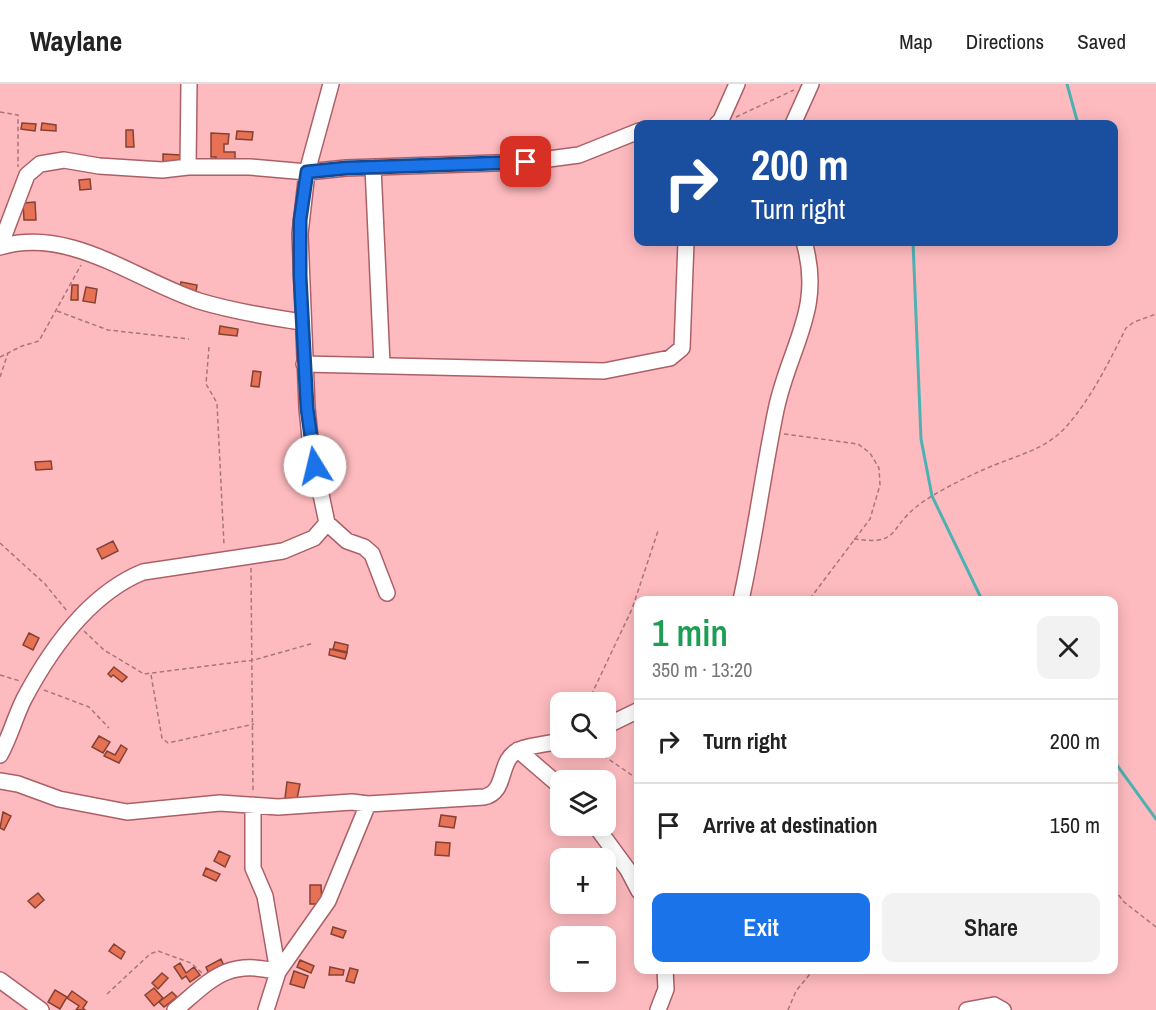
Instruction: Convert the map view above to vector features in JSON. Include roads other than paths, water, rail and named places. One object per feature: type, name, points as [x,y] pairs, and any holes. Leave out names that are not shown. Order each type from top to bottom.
[{"type":"street","points":[[188,167],[189,84]]},
{"type":"street","points":[[331,84],[307,172],[300,234],[304,364],[311,447],[327,523],[347,541],[364,547],[372,554],[387,593]]},
{"type":"street","points":[[720,120],[737,84]]},
{"type":"street","points":[[794,120],[804,86]]},
{"type":"street","points":[[0,247],[27,175],[40,164],[64,160],[162,170],[188,167],[275,168],[307,172],[559,159],[579,155],[634,133]]},
{"type":"street","points":[[373,167],[382,364]]},
{"type":"street","points":[[0,247],[32,241],[86,253],[199,301],[302,322]]},
{"type":"street","points":[[304,364],[604,370],[670,358],[682,348],[686,246]]},
{"type":"street","points":[[742,596],[771,434],[784,377],[804,330],[811,276],[805,246]]},
{"type":"street","points":[[0,755],[33,684],[77,623],[93,605],[124,580],[143,572],[283,551],[314,538],[327,523]]},
{"type":"street","points":[[616,721],[634,712]]},
{"type":"street","points":[[0,781],[18,784],[52,797],[127,812],[220,802],[309,807],[352,802],[368,804],[492,795],[498,790],[505,766],[518,750],[550,743]]},
{"type":"street","points":[[518,750],[550,778]]},
{"type":"street","points":[[266,1010],[278,972],[328,901],[368,804]]},
{"type":"street","points":[[253,805],[253,868],[265,896],[278,972]]},
{"type":"street","points":[[603,836],[634,881]]},
{"type":"street","points":[[175,1010],[208,980],[226,971],[247,966],[278,972]]},
{"type":"street","points":[[658,1010],[666,989],[665,974]]},
{"type":"street","points":[[0,980],[41,1010]]},
{"type":"street","points":[[967,1010],[994,1005],[1003,1010]]},
{"type":"waterway","points":[[1067,84],[1077,120]]},
{"type":"waterway","points":[[913,246],[921,439],[932,496],[980,596]]},
{"type":"waterway","points":[[1118,767],[1156,819]]}]
